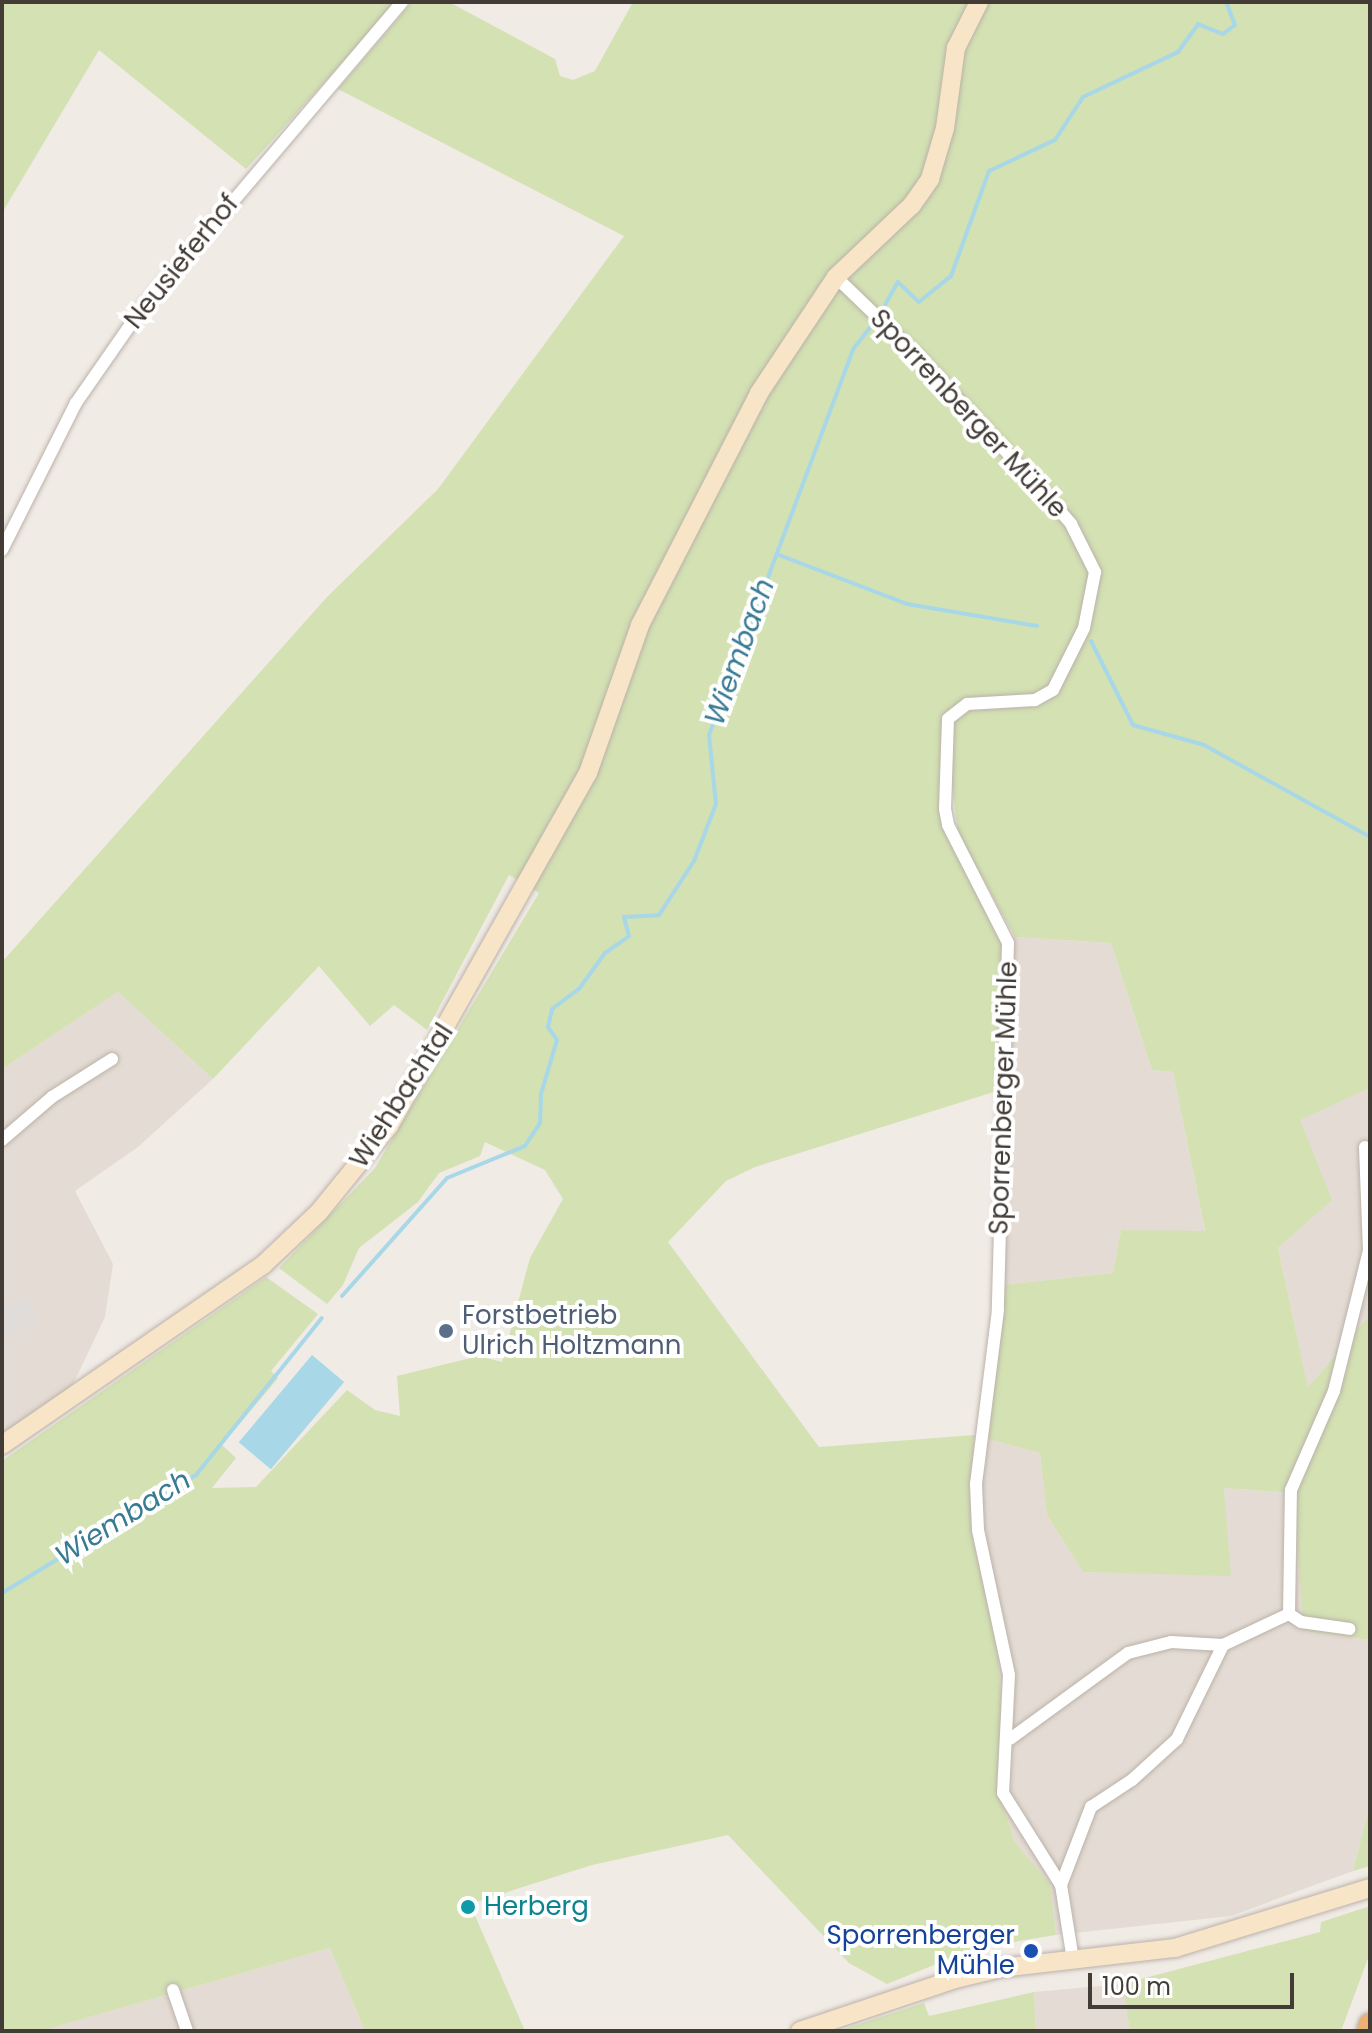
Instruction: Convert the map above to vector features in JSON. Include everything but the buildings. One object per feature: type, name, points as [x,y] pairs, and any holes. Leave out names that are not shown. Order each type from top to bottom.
[{"type":"highway","points":[[1368,2031],[1370,2024]]},
{"type":"main road","name":"Wiehbachtal","points":[[2,1445],[226,1294],[319,1212],[409,1095],[588,773],[640,625],[697,508],[776,364],[836,277],[912,205],[930,179],[943,141],[956,48],[979,2]]},
{"type":"main road","points":[[800,2031],[955,1979],[1175,1948],[1370,1888]]},
{"type":"street","name":"Neusieferhof","points":[[2,550],[76,403],[131,323],[402,2]]},
{"type":"street","name":"Sporrenberger Mühle","points":[[836,277],[921,359],[1047,496],[1071,524],[1095,572],[1084,628],[1053,690],[1035,700],[967,704],[952,714],[946,730],[946,819],[1008,943],[998,1310],[976,1497],[1008,1664],[1010,1739],[1003,1793],[1061,1885],[1073,1960]]},
{"type":"street","points":[[2,1140],[52,1097],[112,1059]]},
{"type":"street","points":[[1289,1614],[1291,1490],[1334,1391],[1369,1251],[1365,1147]]},
{"type":"street","points":[[1010,1739],[1128,1653],[1171,1642],[1223,1645],[1289,1614]]},
{"type":"street","points":[[1289,1614],[1301,1622],[1350,1629]]},
{"type":"street","name":"Sporrenberger Mühle","points":[[1061,1885],[1086,1814],[1132,1780],[1186,1728],[1223,1645]]},
{"type":"street","points":[[173,1990],[187,2031]]},
{"type":"shaded area","points":[[1015,937],[1111,943],[1152,1070],[1173,1072],[1205,1232],[1121,1230],[1113,1273],[993,1286],[1003,940]]},
{"type":"shaded area","points":[[118,992],[213,1079],[138,1147],[75,1191],[113,1264],[105,1317],[69,1393],[2,1438],[2,1069]]},
{"type":"shaded area","points":[[1370,1088],[1370,1315],[1308,1387],[1278,1248],[1331,1200],[1299,1120]]},
{"type":"shaded area","points":[[23,1295],[39,1316],[2,1344],[2,1310]]},
{"type":"shaded area","points":[[974,1435],[1040,1453],[1047,1515],[1083,1572],[1230,1575],[1224,1488],[1294,1493],[1304,1631],[1370,1640],[1370,1803],[1353,1871],[1231,1916],[1056,1935],[1050,1884],[1015,1842],[1000,1797],[1003,1725],[996,1631],[971,1531]]},
{"type":"shaded area","points":[[330,1948],[365,2031],[41,2031]]},
{"type":"shaded area","points":[[1122,1984],[1130,2031],[1036,2031],[1034,1992]]},
{"type":"green space","points":[[2,2],[397,2],[246,169],[99,50],[2,213]]},
{"type":"green space","points":[[412,2],[449,2],[555,59],[560,76],[573,80],[595,71],[633,2],[1370,2],[1370,1088],[1300,1120],[1332,1200],[1278,1248],[1308,1387],[1370,1315],[1370,1640],[1304,1631],[1293,1493],[1224,1488],[1231,1576],[1083,1572],[1047,1515],[1040,1453],[984,1438],[1003,1285],[1113,1273],[1121,1230],[1205,1231],[1173,1072],[1152,1070],[1111,943],[1015,937],[958,834],[944,717],[941,822],[1003,940],[1000,1090],[755,1167],[726,1181],[668,1242],[819,1447],[974,1435],[971,1531],[996,1631],[1003,1725],[1000,1797],[1015,1842],[1050,1884],[1056,1935],[976,1948],[887,1984],[849,1963],[728,1835],[592,1865],[470,1904],[525,2031],[365,2031],[330,1948],[41,2031],[2,2031],[2,1461],[266,1277],[318,1314],[271,1371],[278,1378],[222,1445],[236,1458],[212,1488],[256,1487],[347,1390],[375,1410],[400,1416],[397,1376],[479,1356],[502,1362],[530,1258],[563,1199],[545,1170],[485,1142],[480,1156],[439,1173],[418,1202],[359,1248],[343,1285],[327,1304],[279,1268],[375,1168],[539,893],[509,875],[427,1030],[394,1005],[370,1026],[319,966],[213,1079],[118,992],[2,1069],[2,962],[327,597],[438,489],[624,236],[338,89]]},
{"type":"green space","points":[[1370,1803],[1370,1866],[1353,1871]]},
{"type":"green space","points":[[1370,1906],[1370,1953],[1341,2031],[1130,2031],[1122,1984],[1320,1932],[1321,1922]]},
{"type":"green space","points":[[1034,1992],[1036,2031],[838,2031],[924,2003],[929,2016]]},
{"type":"water","points":[[312,1355],[344,1382],[271,1469],[239,1442]]},
{"type":"waterway","name":"Wiembach","points":[[885,305],[898,282],[919,302],[951,276],[989,171],[1055,140],[1083,97],[1178,52],[1198,24],[1223,34],[1235,25],[1226,2]]},
{"type":"waterway","name":"Wiembach","points":[[342,1296],[447,1178],[525,1146],[540,1123],[541,1094],[557,1040],[548,1027],[552,1009],[579,989],[605,953],[629,936],[624,917],[659,915],[694,861],[716,804],[709,735],[854,348],[872,325]]},
{"type":"waterway","points":[[779,555],[907,604],[1037,626]]},
{"type":"waterway","points":[[1091,641],[1133,725],[1204,745],[1370,837]]},
{"type":"waterway","name":"Wiembach","points":[[2,1593],[196,1475],[322,1318]]},
{"type":"place","name":"Forstbetrieb Ulrich Holtzmann","points":[[446,1331]]},
{"type":"place","name":"Herberg","points":[[468,1907]]},
{"type":"place","name":"Sporrenberger Mühle","points":[[1031,1951]]}]
